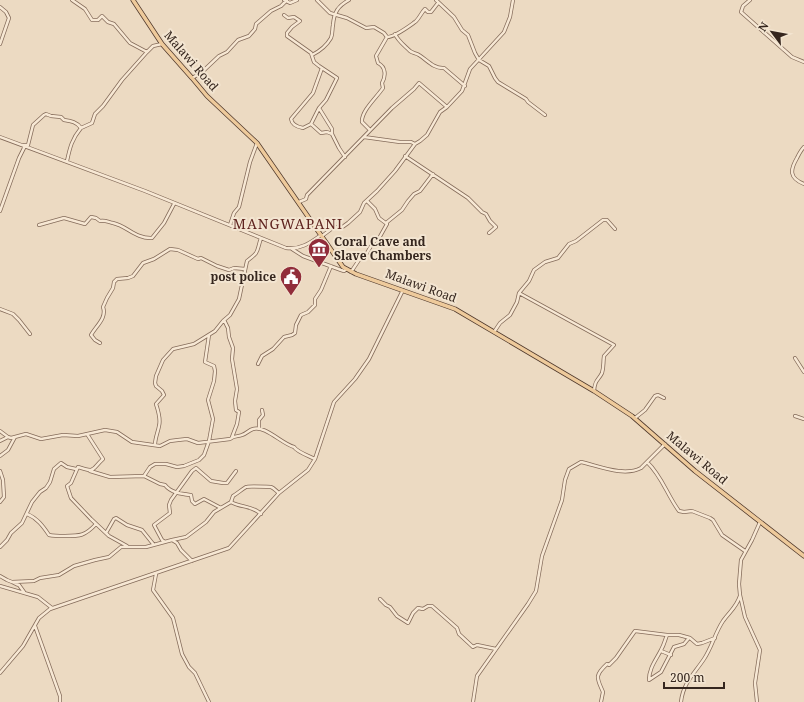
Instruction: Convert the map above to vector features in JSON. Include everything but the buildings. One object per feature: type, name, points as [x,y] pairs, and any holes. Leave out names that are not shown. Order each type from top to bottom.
[{"type":"main road","name":"Malawi Road","points":[[133,0],[162,44],[207,96],[257,143],[334,254],[347,269],[351,272],[455,308],[594,391],[635,418],[695,472],[804,556]]},
{"type":"street","points":[[72,0],[85,9],[92,20],[98,20],[102,16],[108,22],[114,24],[130,44],[147,52]]},
{"type":"street","points":[[192,78],[201,73],[219,56],[227,52],[238,40],[249,36],[255,29],[256,24],[271,11],[281,6],[285,1],[290,3],[297,0]]},
{"type":"street","points":[[317,0],[334,15],[347,18],[366,28],[374,27],[384,33],[387,37]]},
{"type":"street","points":[[312,55],[323,48],[331,38],[334,15],[339,6],[349,0]]},
{"type":"street","points":[[436,0],[454,17],[462,30],[468,35],[473,51],[479,60],[487,64],[498,82],[526,99],[544,115]]},
{"type":"street","points":[[291,248],[303,247],[334,227],[341,228],[360,212],[367,201],[395,171],[415,144],[424,138],[440,112],[447,107],[462,91],[470,69],[504,32],[510,17],[513,0]]},
{"type":"street","points":[[750,0],[743,6],[741,12],[792,56],[804,62]]},
{"type":"street","points":[[370,130],[362,122],[361,118],[363,113],[383,88],[382,84],[385,71],[382,65],[378,63],[376,56],[387,37],[400,32],[415,21],[425,9],[428,12],[431,12],[438,3]]},
{"type":"street","points":[[0,7],[6,12],[8,18],[0,44]]},
{"type":"street","points":[[284,16],[288,18],[294,17],[300,21],[289,30],[287,35],[312,55],[314,62],[337,78],[326,100],[319,108],[311,124],[303,128],[298,127],[291,119],[313,93],[322,68]]},
{"type":"street","points":[[395,34],[401,43],[410,51],[420,55],[436,67],[440,69],[444,68],[465,86]]},
{"type":"street","points":[[67,162],[71,143],[75,135],[82,128],[92,123],[96,114],[116,87],[147,52],[153,46],[162,44]]},
{"type":"street","points":[[299,202],[306,199],[307,195],[370,130],[419,83],[447,107]]},
{"type":"street","points":[[319,108],[332,129],[332,134],[339,148],[345,156]]},
{"type":"street","points":[[0,211],[24,146],[28,145],[33,125],[46,114],[61,117],[64,120],[79,124],[82,128]]},
{"type":"street","points":[[311,124],[321,133],[327,132],[332,134]]},
{"type":"street","points":[[0,137],[261,238],[291,248],[303,256],[344,271],[347,269]]},
{"type":"street","points":[[364,137],[410,142],[415,144]]},
{"type":"street","points":[[230,225],[234,213],[239,207],[250,162],[257,143]]},
{"type":"street","points":[[804,147],[793,163],[791,169],[793,177],[804,184]]},
{"type":"street","points":[[405,156],[468,198],[496,227],[489,233]]},
{"type":"street","points":[[351,272],[359,260],[364,258],[374,241],[378,240],[387,224],[386,223],[402,210],[414,194],[420,191],[433,174]]},
{"type":"street","points":[[367,201],[375,209],[379,218],[386,223]]},
{"type":"street","points":[[39,225],[64,218],[85,224],[93,217],[100,221],[103,220],[118,224],[132,233],[146,238],[152,238],[164,223],[174,204]]},
{"type":"street","points":[[494,332],[500,323],[510,316],[520,293],[529,281],[534,270],[545,262],[558,258],[569,244],[576,241],[596,224],[605,219],[615,229]]},
{"type":"street","points":[[155,445],[159,426],[156,404],[164,395],[155,383],[160,364],[173,349],[194,344],[215,332],[230,314],[238,303],[247,261],[255,256],[258,251],[261,238]]},
{"type":"street","points":[[100,343],[94,340],[91,335],[103,318],[105,311],[103,307],[114,288],[114,282],[118,279],[133,276],[143,263],[154,259],[170,249],[178,250],[190,256],[201,258],[230,270],[234,268],[245,269]]},
{"type":"street","points":[[258,364],[262,356],[273,349],[284,337],[295,333],[300,315],[308,312],[315,305],[315,299],[321,290],[331,266]]},
{"type":"street","points":[[0,673],[23,646],[39,618],[53,608],[229,548],[279,493],[308,470],[315,459],[334,402],[355,379],[369,359],[403,290]]},
{"type":"street","points":[[520,293],[614,345],[604,356],[602,374],[596,381],[594,391]]},
{"type":"street","points":[[0,309],[13,314],[30,334]]},
{"type":"street","points":[[224,320],[228,328],[229,337],[233,348],[232,358],[237,389],[235,401],[236,410],[239,412],[232,438]]},
{"type":"street","points":[[144,476],[150,467],[155,464],[166,464],[176,467],[184,466],[199,460],[204,454],[209,441],[213,419],[208,400],[214,381],[215,371],[214,366],[204,362],[209,335]]},
{"type":"street","points":[[795,358],[804,372]]},
{"type":"street","points":[[635,418],[645,410],[655,396],[658,395],[664,398]]},
{"type":"street","points":[[259,429],[259,420],[263,415],[262,410]]},
{"type":"street","points":[[795,416],[804,419]]},
{"type":"street","points":[[0,441],[8,437],[26,434],[37,439],[44,439],[63,435],[78,436],[105,430],[117,432],[132,442],[160,446],[170,441],[187,439],[198,443],[230,439],[235,436],[243,435],[252,429],[259,429],[273,435],[294,447],[296,450],[315,459]]},
{"type":"street","points":[[0,431],[8,437]]},
{"type":"street","points":[[87,434],[103,459],[94,469],[89,471]]},
{"type":"street","points":[[0,456],[8,450],[15,437]]},
{"type":"street","points":[[473,702],[477,676],[536,591],[542,556],[562,500],[564,480],[569,469],[581,462],[628,472],[636,471],[641,468],[665,444]]},
{"type":"street","points":[[647,462],[659,475],[661,482],[679,511],[692,511],[710,518],[713,520],[722,535],[745,551]]},
{"type":"street","points":[[0,547],[11,533],[22,523],[32,502],[47,486],[54,469],[62,464],[67,467],[76,469],[78,467],[110,477],[144,476],[160,484],[164,484],[168,489],[179,494],[191,495],[192,501],[195,504],[204,499],[221,508]]},
{"type":"street","points":[[166,542],[162,540],[154,525],[170,513],[171,500],[182,486],[188,475],[195,468],[211,481],[227,483],[236,471]]},
{"type":"street","points":[[76,469],[71,483],[67,486],[71,498],[109,536],[128,547]]},
{"type":"street","points":[[0,472],[4,480],[4,497],[0,502]]},
{"type":"street","points":[[12,582],[24,580],[34,581],[40,578],[59,575],[74,566],[109,558],[119,548],[142,547],[186,537],[206,522],[214,512],[231,502],[233,496],[238,494],[246,487],[252,486],[272,488],[279,493]]},
{"type":"street","points":[[231,502],[250,507],[261,514]]},
{"type":"street","points":[[27,514],[32,516],[44,526],[49,535],[54,536],[78,536],[88,532],[96,524]]},
{"type":"street","points":[[106,533],[116,518],[127,525],[142,530],[154,545]]},
{"type":"street","points":[[758,702],[755,682],[760,650],[746,617],[740,595],[740,567],[745,551],[760,522]]},
{"type":"street","points":[[172,540],[177,543],[181,550],[192,561]]},
{"type":"street","points":[[156,574],[153,590],[169,615],[173,618],[182,654],[189,667],[195,673],[209,702]]},
{"type":"street","points":[[1,577],[19,585],[24,592]]},
{"type":"street","points":[[19,585],[24,580]]},
{"type":"street","points":[[0,586],[24,592],[38,598],[53,608]]},
{"type":"street","points":[[682,702],[684,690],[691,676],[704,660],[724,621],[737,604],[740,595]]},
{"type":"street","points":[[380,599],[390,607],[397,616],[408,623],[413,613],[418,608],[423,609],[428,606],[432,606],[457,628],[459,634],[473,647],[477,645],[496,649]]},
{"type":"street","points":[[35,625],[60,696],[60,702]]},
{"type":"street","points":[[601,702],[603,692],[599,685],[598,678],[600,671],[616,658],[635,631],[679,635],[689,638],[698,644],[715,638]]},
{"type":"street","points":[[667,635],[661,651],[648,674],[648,680],[661,672],[674,648],[684,644],[689,638]]},
{"type":"street","points":[[661,651],[671,655]]},
{"type":"place","name":"Coral Cave and Slave Chambers","points":[[319,268]]},
{"type":"place","name":"post police","points":[[291,296]]},
{"type":"district","name":"MANGWAPANI","points":[[288,224]]}]
